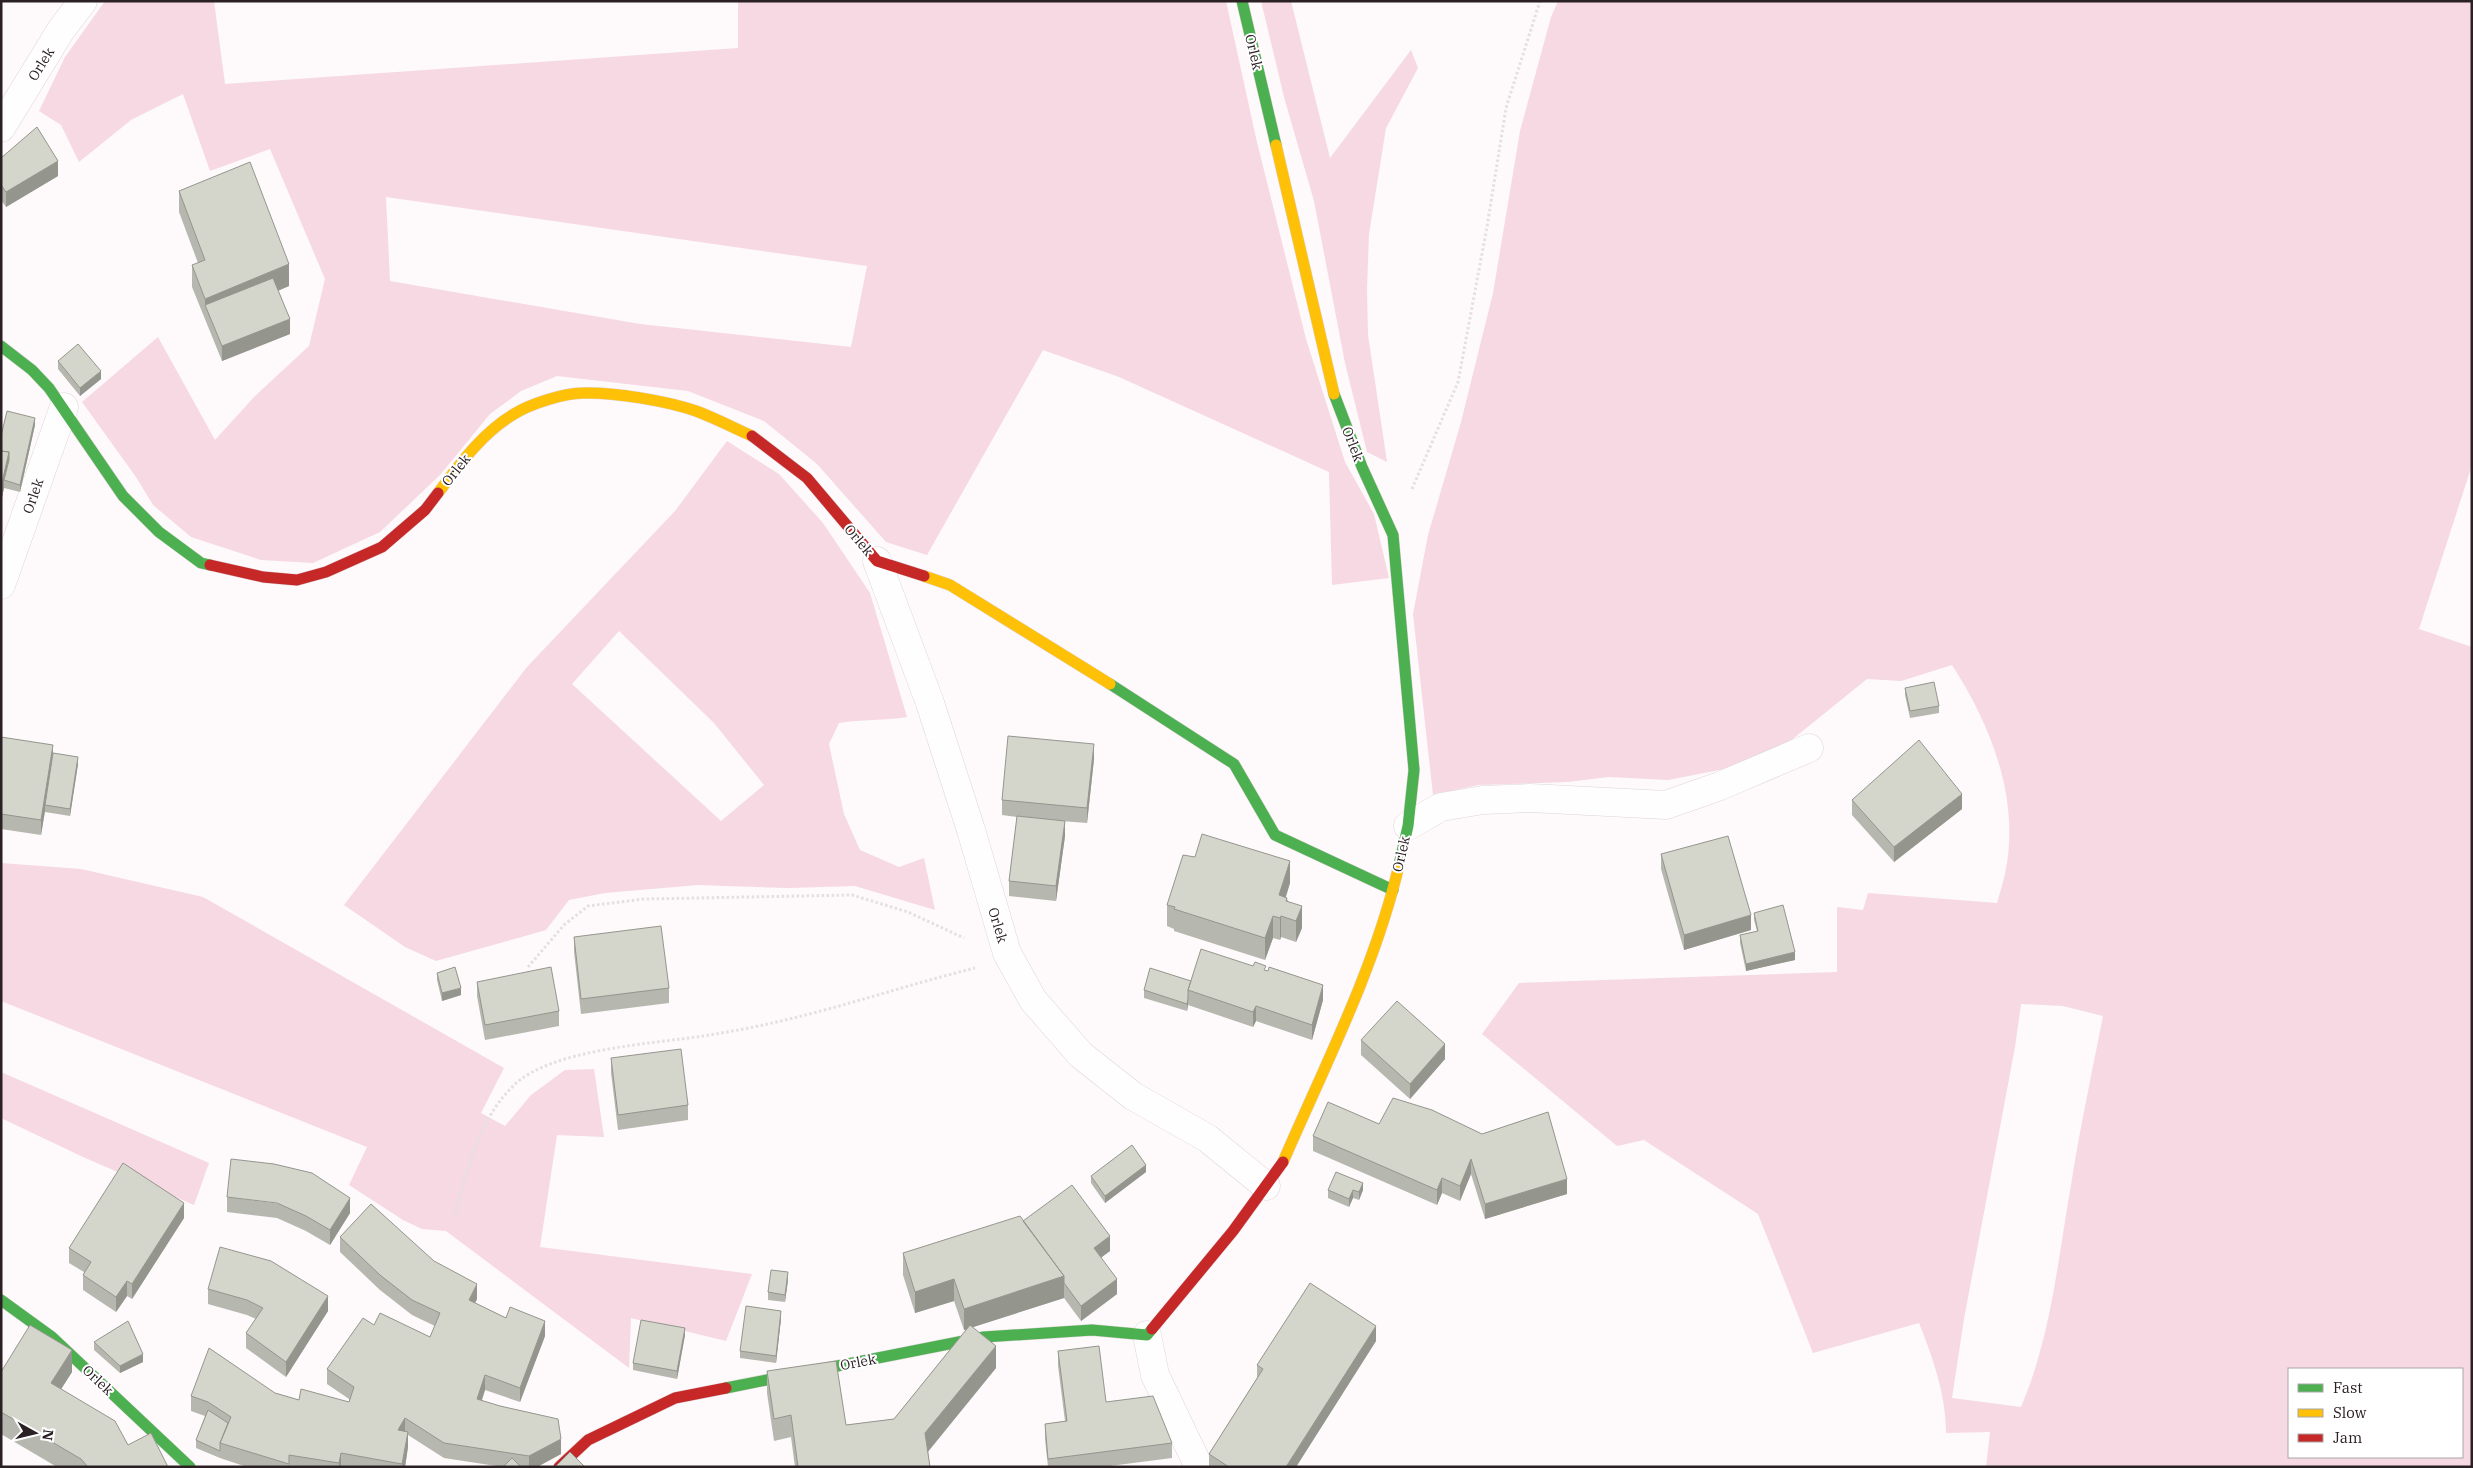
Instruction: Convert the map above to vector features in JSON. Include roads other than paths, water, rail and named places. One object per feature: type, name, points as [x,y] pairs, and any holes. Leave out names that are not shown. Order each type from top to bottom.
[{"type":"street","name":"Orlek","points":[[1,128],[61,30],[83,1]]},
{"type":"street","name":"Orlek","points":[[559,1467],[588,1440],[675,1398],[984,1337],[1092,1330],[1147,1335],[1233,1231],[1281,1166],[1364,976],[1393,890],[1408,826],[1414,770],[1393,535],[1362,467],[1336,398],[1242,1]]},
{"type":"street","name":"Orlek","points":[[1,346],[32,370],[64,407],[94,456],[123,496],[159,532],[201,563],[263,577],[297,580],[326,572],[382,547],[425,510],[461,462],[490,431],[515,413],[545,401],[582,393],[636,398],[696,411],[755,437],[807,478],[877,561],[899,615],[933,712],[1012,962],[1033,1000],[1081,1055],[1133,1096],[1207,1138],[1266,1186]]},
{"type":"street","name":"Orlek","points":[[1,584],[64,407]]},
{"type":"street","name":"Orlek","points":[[877,561],[950,585],[1186,730],[1234,764],[1275,835],[1393,890]]},
{"type":"street","points":[[1408,826],[1441,807],[1483,800],[1530,798],[1666,805],[1720,786],[1809,748]]},
{"type":"street","name":"Orlek","points":[[1,1300],[52,1337],[190,1467]]},
{"type":"street","points":[[1147,1335],[1155,1375],[1199,1467]]}]
